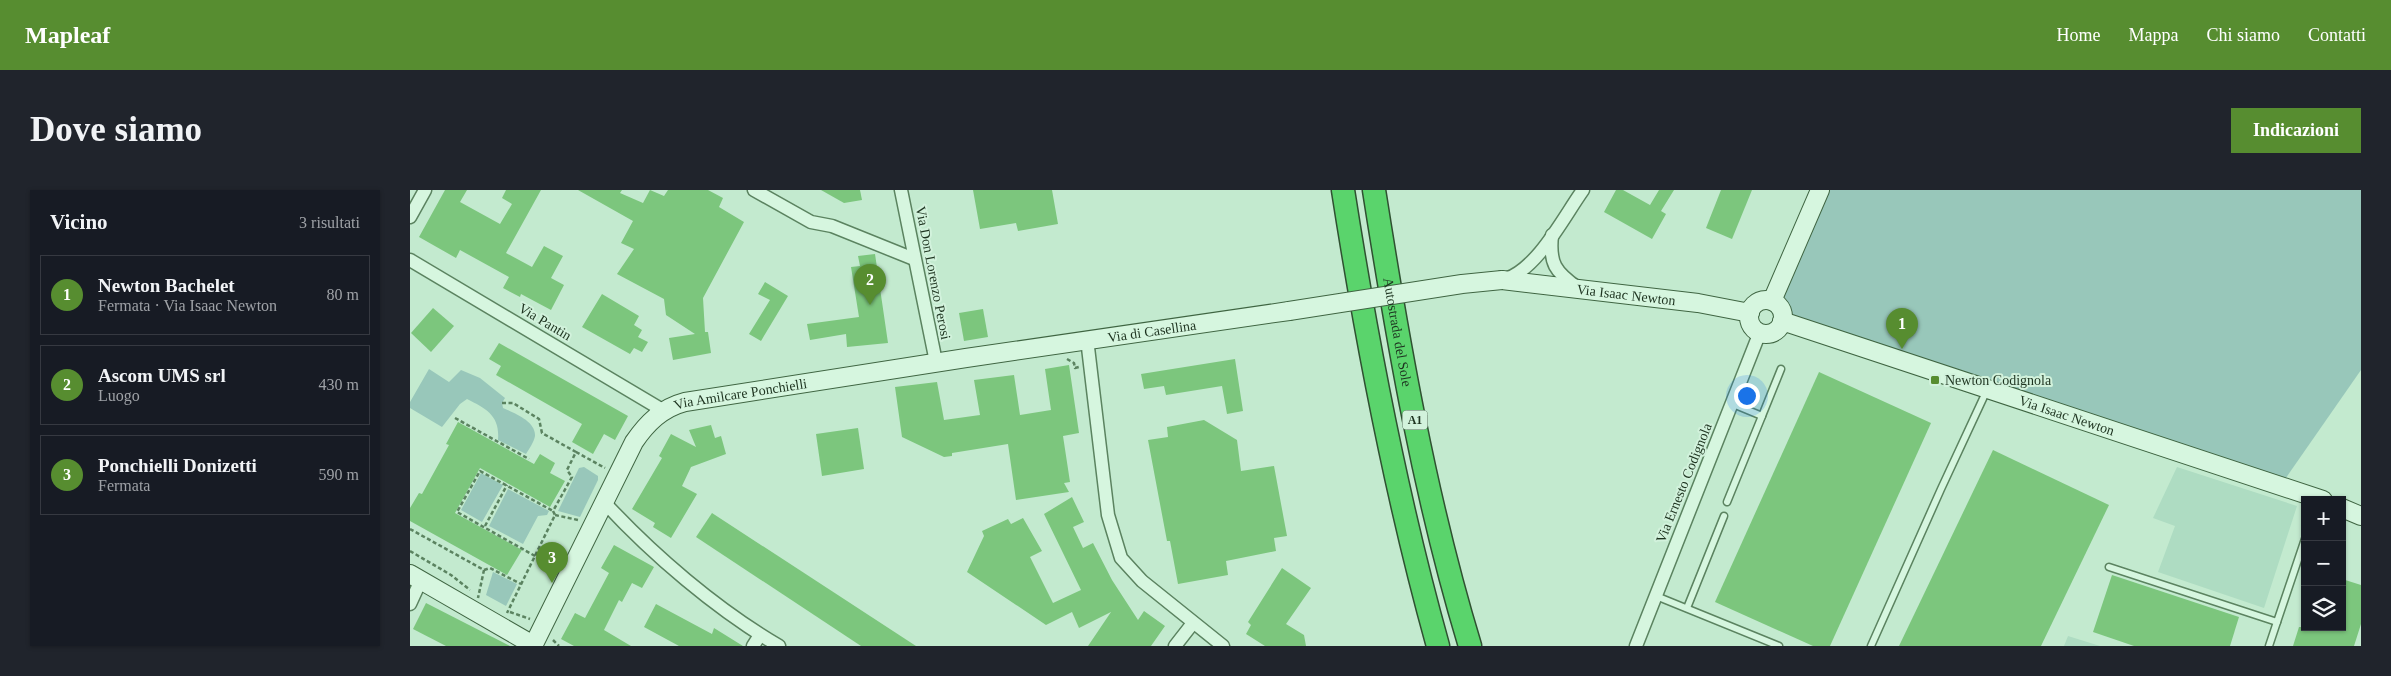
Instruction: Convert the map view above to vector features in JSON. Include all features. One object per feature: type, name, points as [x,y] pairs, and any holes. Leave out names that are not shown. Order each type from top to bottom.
[{"type":"highway","name":"A1","points":[[1343,190],[1363,314],[1392,462],[1414,558],[1438,646]]},
{"type":"highway","name":"Autostrada del Sole","points":[[1374,190],[1396,321],[1422,454],[1470,646]]},
{"type":"street","points":[[410,217],[425,190]]},
{"type":"street","points":[[754,190],[811,222],[832,226],[914,260]]},
{"type":"street","name":"Via Don Lorenzo Perosi","points":[[901,190],[936,362]]},
{"type":"street","name":"Via di Casellina","points":[[1087,339],[1289,311],[1462,284],[1502,280],[1520,273],[1552,236],[1583,190]]},
{"type":"street","points":[[1772,301],[1820,190]]},
{"type":"street","points":[[1552,236],[1550,252],[1553,262],[1564,278],[1580,289]]},
{"type":"street","name":"Via Pantin","points":[[410,260],[664,411]]},
{"type":"street","name":"Via Isaac Newton","points":[[1502,280],[1698,303],[1750,313]]},
{"type":"street","points":[[1772,301],[1781,309],[1782,321],[1774,332],[1760,332],[1751,324],[1750,313],[1758,302],[1772,301]]},
{"type":"street","name":"Via Isaac Newton","points":[[1782,321],[2311,496]]},
{"type":"street","name":"Via Ernesto Codignola","points":[[1636,646],[1654,595],[1733,404],[1760,332]]},
{"type":"street","points":[[1087,339],[1108,515],[1118,550],[1125,563],[1142,581],[1223,646]]},
{"type":"street","name":"Via Amilcare Ponchielli","points":[[534,646],[638,436],[664,411],[685,402],[1087,339]]},
{"type":"street","points":[[604,502],[687,580],[760,635],[779,646]]},
{"type":"street","points":[[2346,510],[2361,516]]},
{"type":"street","points":[[410,604],[416,577],[534,646]]},
{"type":"street","points":[[1175,646],[1193,623]]},
{"type":"street","points":[[753,646],[760,635]]},
{"type":"lane","points":[[1727,502],[1781,369]]},
{"type":"lane","points":[[1871,646],[1941,488],[1988,389]]},
{"type":"lane","points":[[1733,404],[1762,416]]},
{"type":"lane","points":[[1687,608],[1724,516]]},
{"type":"lane","points":[[2269,646],[2304,541]]},
{"type":"lane","points":[[2109,567],[2277,622]]},
{"type":"lane","points":[[1654,595],[1779,646]]},
{"type":"path","points":[[1063,357],[1074,363],[1075,368]]},
{"type":"path","points":[[502,403],[513,403],[539,419],[542,433],[618,474]]},
{"type":"path","points":[[455,418],[529,459]]},
{"type":"path","points":[[553,511],[572,477],[567,470],[576,452]]},
{"type":"path","points":[[535,556],[457,512],[480,471],[553,511],[555,515]]},
{"type":"path","points":[[484,526],[506,485]]},
{"type":"path","points":[[555,515],[584,521]]},
{"type":"path","points":[[514,618],[506,614],[507,611],[555,515]]},
{"type":"path","points":[[410,529],[484,570],[490,568],[521,584]]},
{"type":"path","points":[[410,551],[451,574],[480,596]]},
{"type":"path","points":[[478,600],[484,570]]},
{"type":"path","points":[[502,608],[524,618],[534,618]]},
{"type":"green space","points":[[2177,467],[2297,506],[2264,608],[2158,572],[2175,526],[2153,518]]},
{"type":"green space","points":[[2068,636],[2100,646],[2064,646]]},
{"type":"shaded area","points":[[1820,190],[2361,190],[2361,370],[2281,485],[1782,315],[1777,304]]},
{"type":"shaded area","points":[[429,369],[449,382],[461,370],[480,378],[505,398],[502,403],[503,408],[524,418],[534,431],[535,436],[526,454],[498,440],[497,425],[491,414],[467,399],[460,404],[442,427],[410,408],[410,402]]},
{"type":"shaded area","points":[[584,467],[598,476],[598,480],[580,517],[558,511],[579,468]]},
{"type":"shaded area","points":[[481,473],[503,485],[482,522],[461,510]]},
{"type":"shaded area","points":[[508,489],[549,511],[547,515],[538,516],[523,544],[489,526]]},
{"type":"shaded area","points":[[493,572],[517,584],[506,606],[486,595]]},
{"type":"building","points":[[445,190],[467,190],[460,202],[500,224],[512,204],[502,198],[506,190],[541,190],[506,253],[532,267],[544,246],[563,256],[551,278],[564,285],[551,310],[521,294],[520,297],[503,288],[509,277],[460,250],[456,258],[419,237]]},
{"type":"building","points":[[578,190],[622,190],[620,193],[643,203],[650,190],[664,196],[668,190],[708,190],[723,198],[719,207],[744,222],[703,298],[705,332],[708,332],[711,353],[673,360],[669,338],[695,334],[666,315],[664,299],[617,274],[634,249],[621,243],[633,221]]},
{"type":"building","points":[[821,190],[860,190],[862,200],[844,203]]},
{"type":"building","points":[[973,190],[1052,190],[1058,224],[1018,231],[1016,223],[980,229]]},
{"type":"building","points":[[1616,190],[1623,190],[1650,205],[1659,190],[1674,190],[1661,211],[1666,214],[1652,239],[1604,212]]},
{"type":"building","points":[[1721,190],[1752,190],[1732,239],[1706,228]]},
{"type":"building","points":[[875,254],[888,343],[847,347],[846,334],[810,340],[807,324],[859,317],[851,267],[860,266],[858,256]]},
{"type":"building","points":[[765,282],[788,296],[761,341],[749,334],[770,300],[758,294]]},
{"type":"building","points":[[602,294],[639,316],[634,325],[642,330],[638,337],[648,342],[642,352],[634,348],[630,354],[582,327]]},
{"type":"building","points":[[433,308],[454,326],[431,352],[411,333]]},
{"type":"building","points":[[983,309],[988,337],[964,341],[959,313]]},
{"type":"building","points":[[499,343],[628,416],[615,440],[604,434],[593,454],[572,442],[582,424],[496,375],[501,366],[489,359]]},
{"type":"building","points":[[1235,359],[1243,411],[1227,414],[1222,386],[1166,395],[1164,386],[1144,389],[1141,374]]},
{"type":"building","points":[[1069,365],[1079,433],[1063,436],[1070,482],[1064,483],[1069,492],[1016,500],[1008,444],[952,453],[952,456],[944,457],[902,437],[895,387],[937,382],[944,420],[980,415],[974,380],[1014,375],[1020,415],[1051,410],[1045,369]]},
{"type":"building","points":[[1819,372],[1931,423],[1830,646],[1813,646],[1715,602]]},
{"type":"building","points":[[1204,420],[1237,440],[1241,471],[1274,466],[1287,536],[1274,538],[1276,551],[1226,561],[1228,575],[1178,584],[1170,541],[1167,541],[1148,440],[1168,437],[1167,427]]},
{"type":"building","points":[[458,422],[534,464],[540,454],[555,463],[550,473],[565,481],[550,507],[480,468],[455,513],[522,550],[507,575],[410,521],[410,508],[419,493],[422,494],[449,445],[446,444]]},
{"type":"building","points":[[711,425],[715,438],[721,436],[726,454],[691,467],[682,486],[697,494],[671,538],[653,527],[655,523],[632,509],[662,458],[659,456],[671,434],[696,447],[689,430]]},
{"type":"building","points":[[858,428],[864,469],[822,476],[816,434]]},
{"type":"building","points":[[1993,450],[2109,505],[2041,646],[1899,646]]},
{"type":"building","points":[[1072,497],[1084,522],[1073,527],[1083,548],[1093,543],[1112,580],[1138,620],[1144,611],[1165,626],[1151,646],[1088,646],[1111,612],[1079,628],[1072,612],[1046,625],[967,572],[984,536],[982,531],[1008,519],[1011,524],[1023,518],[1042,551],[1030,557],[1053,603],[1081,590],[1044,514]]},
{"type":"building","points":[[712,513],[916,646],[861,646],[696,537]]},
{"type":"building","points":[[614,545],[654,567],[642,588],[632,583],[622,602],[619,600],[604,630],[631,646],[574,646],[561,639],[575,613],[585,618],[609,573],[601,568]]},
{"type":"building","points":[[1282,568],[1311,588],[1286,624],[1304,635],[1306,646],[1265,646],[1246,634],[1251,625],[1248,622]]},
{"type":"building","points":[[2112,575],[2239,617],[2230,646],[2134,646],[2093,632]]},
{"type":"building","points":[[2346,580],[2361,585],[2361,624],[2354,646],[2293,646],[2299,627],[2301,627],[2301,631],[2346,631]]},
{"type":"building","points":[[426,603],[510,646],[446,646],[413,629]]},
{"type":"building","points":[[656,604],[712,634],[714,628],[743,646],[679,646],[644,627]]},
{"type":"place","name":"Ascom UMS srl","points":[[870,305]]},
{"type":"place","name":"Newton Bachelet","points":[[1902,349]]},
{"type":"place","name":"Newton Codignola","points":[[1935,380]]},
{"type":"place","name":"Ponchielli Donizetti","points":[[552,583]]}]
